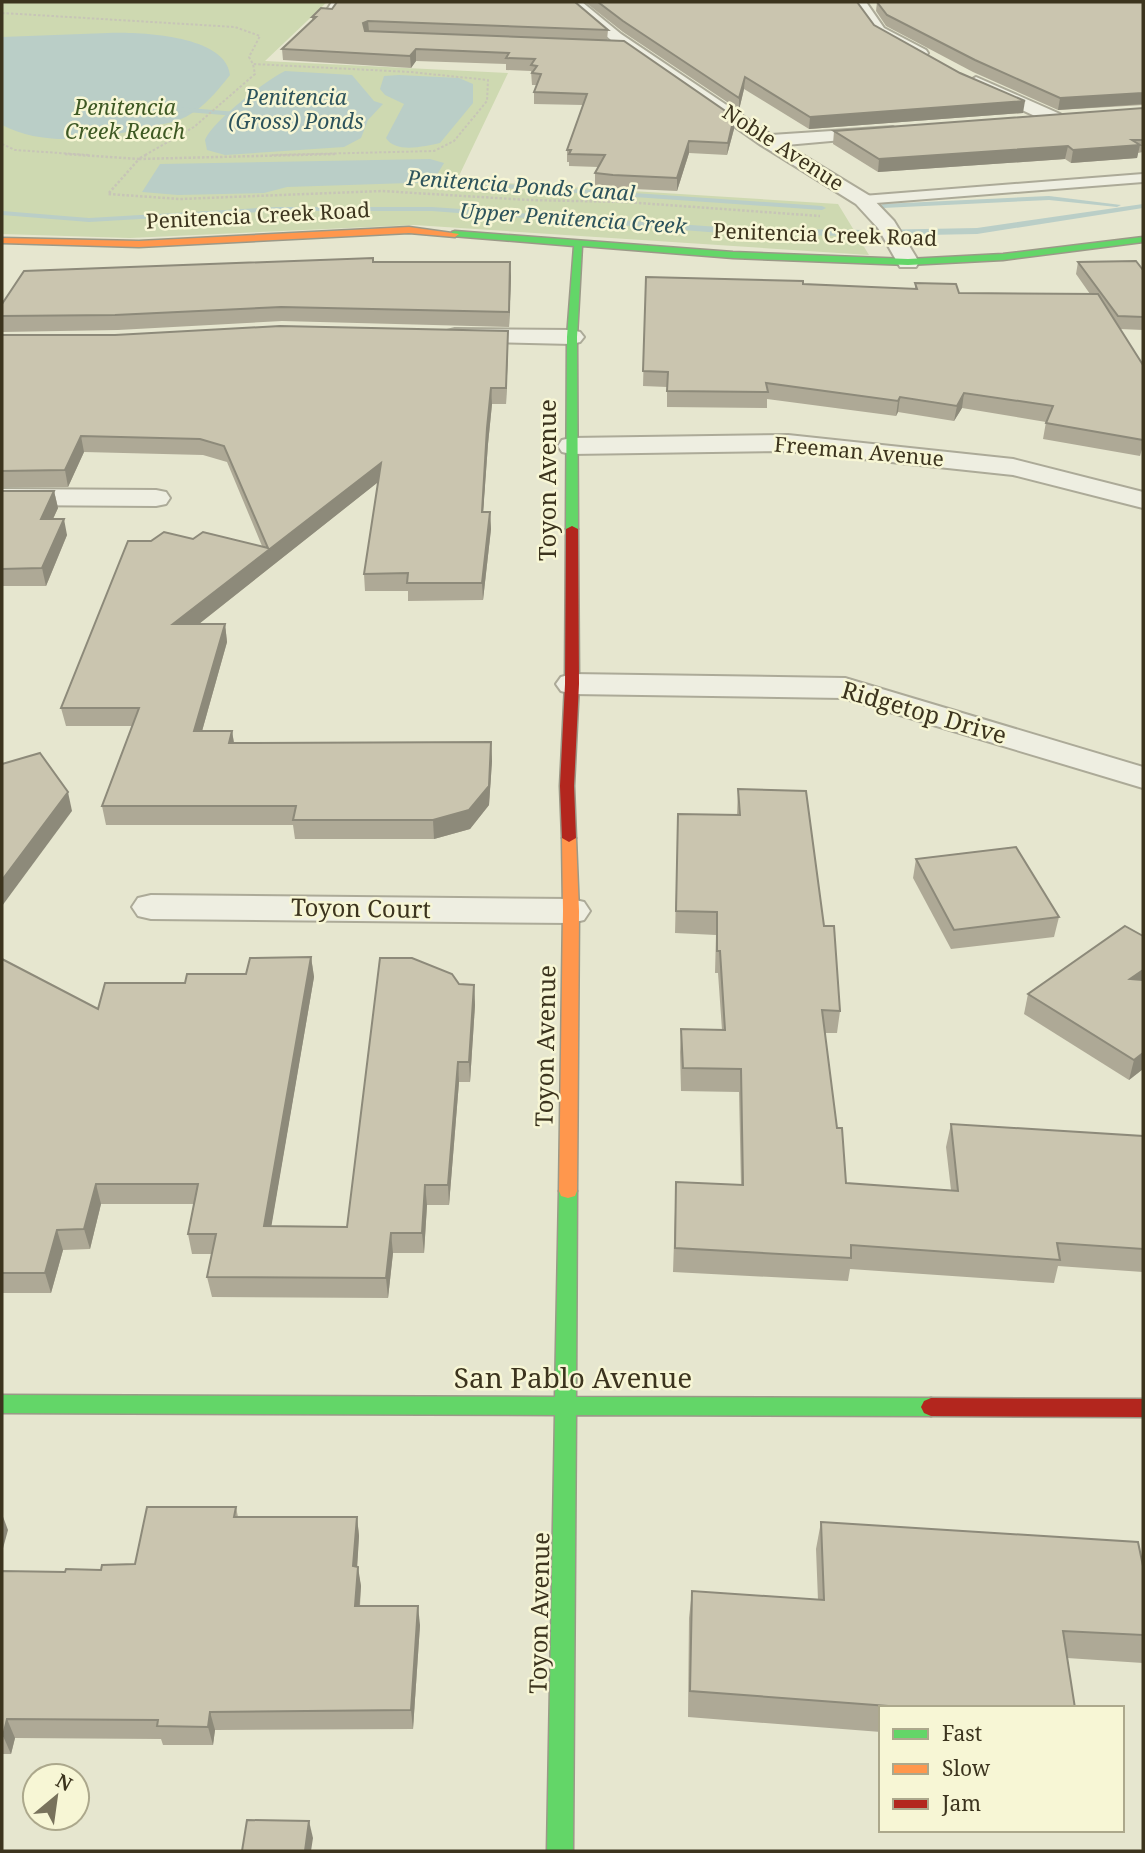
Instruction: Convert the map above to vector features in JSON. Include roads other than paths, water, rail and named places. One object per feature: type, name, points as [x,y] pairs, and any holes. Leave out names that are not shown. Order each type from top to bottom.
[{"type":"street","name":"Noble Avenue","points":[[573,2],[631,47],[767,141],[863,200],[888,228],[908,262]]},
{"type":"street","points":[[859,2],[879,31],[933,60]]},
{"type":"street","points":[[965,78],[1060,117],[1023,120]]},
{"type":"street","points":[[767,141],[902,130]]},
{"type":"street","name":"Penitencia Creek Road","points":[[2,241],[139,244],[409,230],[658,250],[908,262],[1003,257],[1143,240]]},
{"type":"street","name":"Toyon Avenue","points":[[560,1851],[570,911],[567,786],[572,684],[572,337],[578,242]]},
{"type":"street","points":[[619,264],[658,250]]},
{"type":"street","points":[[573,289],[595,275]]},
{"type":"street","points":[[436,336],[572,337]]},
{"type":"street","name":"Freeman Avenue","points":[[571,446],[788,443],[1013,467],[1143,500]]},
{"type":"street","points":[[2,497],[156,498]]},
{"type":"street","name":"Ridgetop Drive","points":[[572,684],[845,688],[1143,778]]},
{"type":"street","name":"Toyon Court","points":[[151,907],[570,911]]},
{"type":"street","name":"San Pablo Avenue","points":[[2,1404],[1143,1408]]},
{"type":"lane","points":[[328,16],[337,2]]},
{"type":"lane","points":[[604,46],[631,47]]},
{"type":"lane","points":[[863,200],[1143,178]]},
{"type":"water","name":"Penitencia (Gross) Ponds","points":[[108,33],[159,35],[198,44],[214,51],[225,62],[230,75],[212,97],[191,114],[152,127],[64,139],[43,138],[2,125],[2,37]]},
{"type":"water","name":"Penitencia (Gross) Ponds","points":[[285,71],[352,75],[374,101],[383,104],[368,120],[361,138],[344,147],[225,155],[207,150],[205,140],[218,122],[253,92]]},
{"type":"water","name":"Penitencia (Gross) Ponds","points":[[384,76],[459,78],[473,84],[473,103],[440,143],[404,147],[391,143],[386,138],[404,104],[385,95],[380,89]]},
{"type":"water","name":"Penitencia (Gross) Ponds","points":[[430,159],[444,163],[438,173],[440,182],[287,187],[264,193],[178,195],[142,192],[160,164]]},
{"type":"waterway","name":"Penitencia Ponds Canal","points":[[177,109],[249,115]]},
{"type":"waterway","name":"Penitencia Ponds Canal","points":[[419,180],[822,208]]},
{"type":"waterway","name":"Penitencia Ponds Canal","points":[[883,206],[1049,198],[1117,205]]},
{"type":"waterway","name":"Upper Penitencia Creek","points":[[2,213],[89,220],[277,209],[432,209],[748,232],[873,233],[977,231],[1143,206]]},
{"type":"park label","name":"Penitencia Creek Reach","points":[[125,120]]}]
